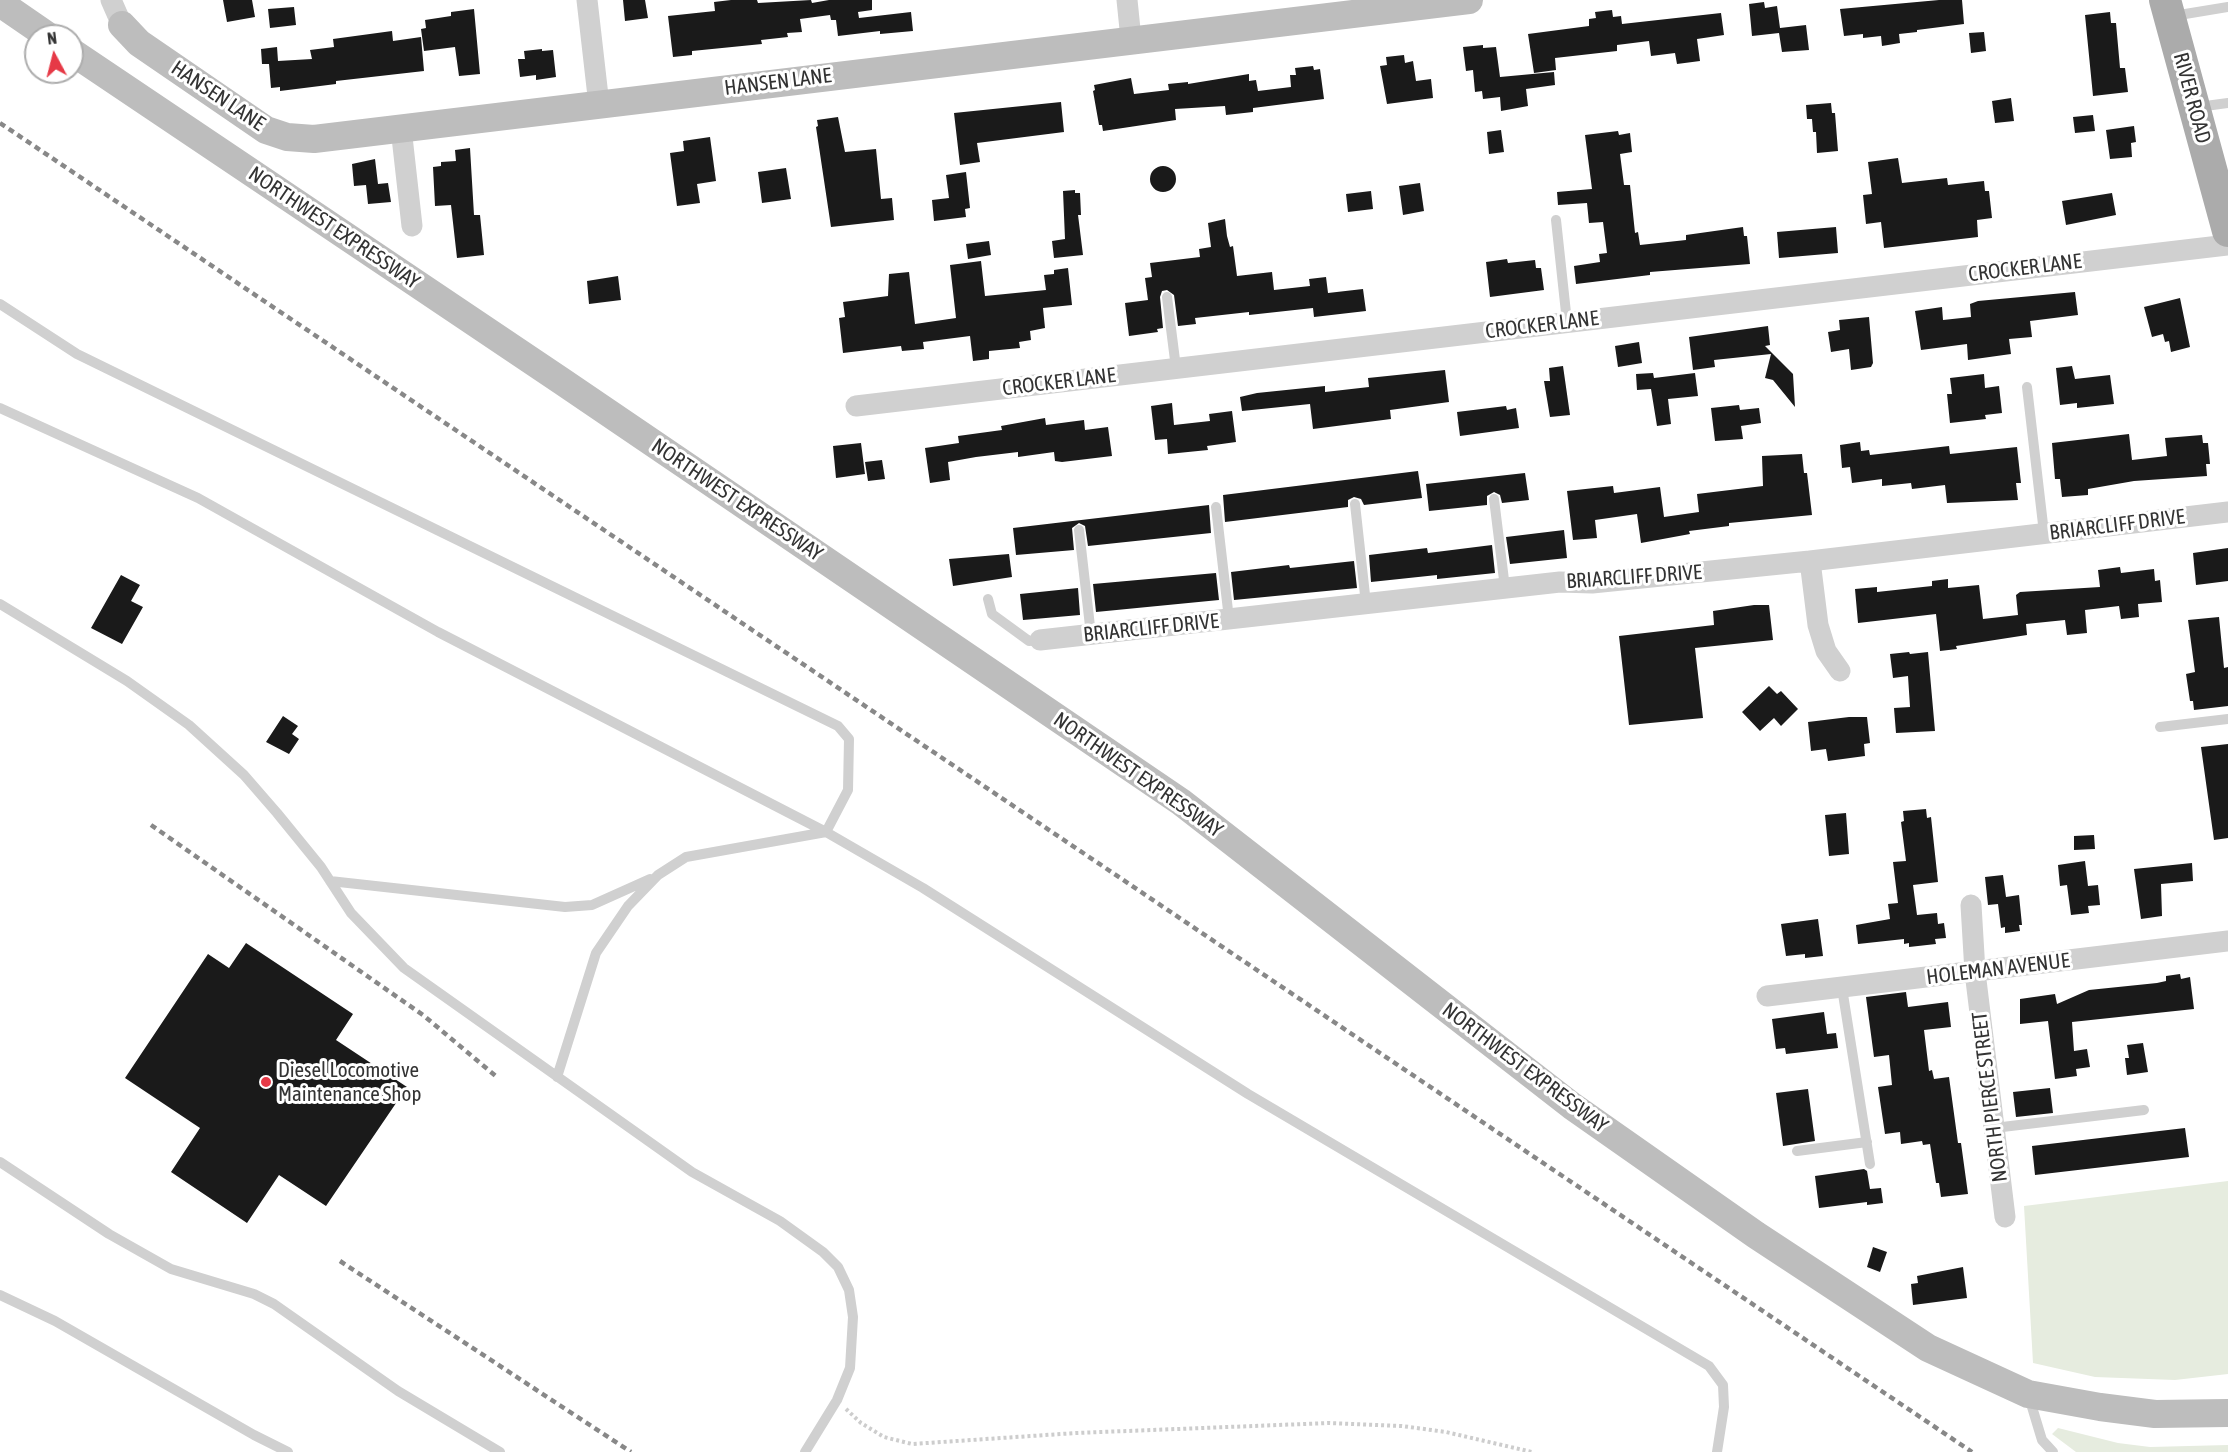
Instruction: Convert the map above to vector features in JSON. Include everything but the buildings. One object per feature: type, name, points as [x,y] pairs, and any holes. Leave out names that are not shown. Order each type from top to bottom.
[{"type":"main road","name":"HANSEN LANE","points":[[116,12],[139,43],[266,130],[287,137],[314,139],[1469,0]]},
{"type":"main road","points":[[0,3],[31,24]]},
{"type":"main road","name":"RIVER ROAD","points":[[2167,8],[2228,231]]},
{"type":"main road","name":"NORTHWEST EXPRESSWAY","points":[[84,60],[573,388],[1181,802],[1572,1106],[1756,1235],[1928,1348],[2028,1394],[2155,1414],[2228,1413]]},
{"type":"street","points":[[587,0],[598,105]]},
{"type":"street","points":[[1127,0],[1131,39]]},
{"type":"street","points":[[401,128],[412,226]]},
{"type":"street","name":"CROCKER LANE","points":[[856,406],[2228,245]]},
{"type":"street","name":"BRIARCLIFF DRIVE","points":[[1040,640],[1560,582],[1592,583],[1810,561],[2228,512]]},
{"type":"street","points":[[1810,561],[1818,625],[1826,651],[1840,671]]},
{"type":"street","name":"NORTH PIERCE STREET","points":[[1971,905],[1976,972],[2005,1217]]},
{"type":"street","name":"HOLEMAN AVENUE","points":[[1767,996],[2228,941]]},
{"type":"lane","points":[[2167,8],[2228,7]]},
{"type":"lane","points":[[2194,108],[2228,103]]},
{"type":"lane","points":[[1556,220],[1568,322]]},
{"type":"lane","points":[[1167,297],[1176,368]]},
{"type":"lane","points":[[0,304],[77,354],[838,726],[849,740],[848,790],[826,832]]},
{"type":"lane","points":[[2027,387],[2044,533]]},
{"type":"lane","points":[[0,408],[198,498],[438,632],[826,832],[923,888],[1248,1094],[1709,1366],[1723,1385],[1724,1407],[1717,1452]]},
{"type":"lane","points":[[1494,500],[1505,588]]},
{"type":"lane","points":[[1355,504],[1366,604]]},
{"type":"lane","points":[[1216,507],[1229,619]]},
{"type":"lane","points":[[1079,530],[1091,635]]},
{"type":"lane","points":[[988,599],[992,614],[1029,641],[1040,640]]},
{"type":"lane","points":[[0,604],[117,675],[189,725],[244,775],[271,805],[330,881],[351,913],[404,968],[692,1172],[780,1221],[823,1252],[838,1267],[849,1290],[853,1317],[850,1368],[837,1400],[805,1452]]},
{"type":"lane","points":[[2160,727],[2228,719]]},
{"type":"lane","points":[[330,881],[565,907],[592,905],[657,875],[686,858],[826,832]]},
{"type":"lane","points":[[557,1077],[596,953],[627,906],[657,875]]},
{"type":"lane","points":[[1842,988],[1870,1164]]},
{"type":"lane","points":[[1994,1128],[2144,1110]]},
{"type":"lane","points":[[1797,1151],[1867,1142]]},
{"type":"lane","points":[[0,1162],[109,1234],[171,1269],[254,1294],[274,1304],[398,1391],[500,1452]]},
{"type":"lane","points":[[3,1294],[288,1452]]},
{"type":"lane","points":[[2028,1394],[2042,1440],[2053,1452]]},
{"type":"path","points":[[837,1400],[861,1423],[884,1437],[912,1444],[1076,1433],[1329,1423],[1446,1432],[1533,1452]]},
{"type":"shaded area","points":[[2228,1181],[2228,1374],[2175,1380],[2095,1377],[2033,1363],[2024,1206]]},
{"type":"shaded area","points":[[2058,1428],[2118,1443],[2150,1447],[2228,1445],[2228,1452],[2076,1452],[2052,1434]]},
{"type":"railway","points":[[0,123],[1972,1452]]},
{"type":"railway","points":[[151,825],[423,1015],[498,1078]]},
{"type":"railway","points":[[340,1261],[631,1452]]},
{"type":"place","name":"Diesel Locomotive Maintenance Shop","points":[[266,1082]]}]
